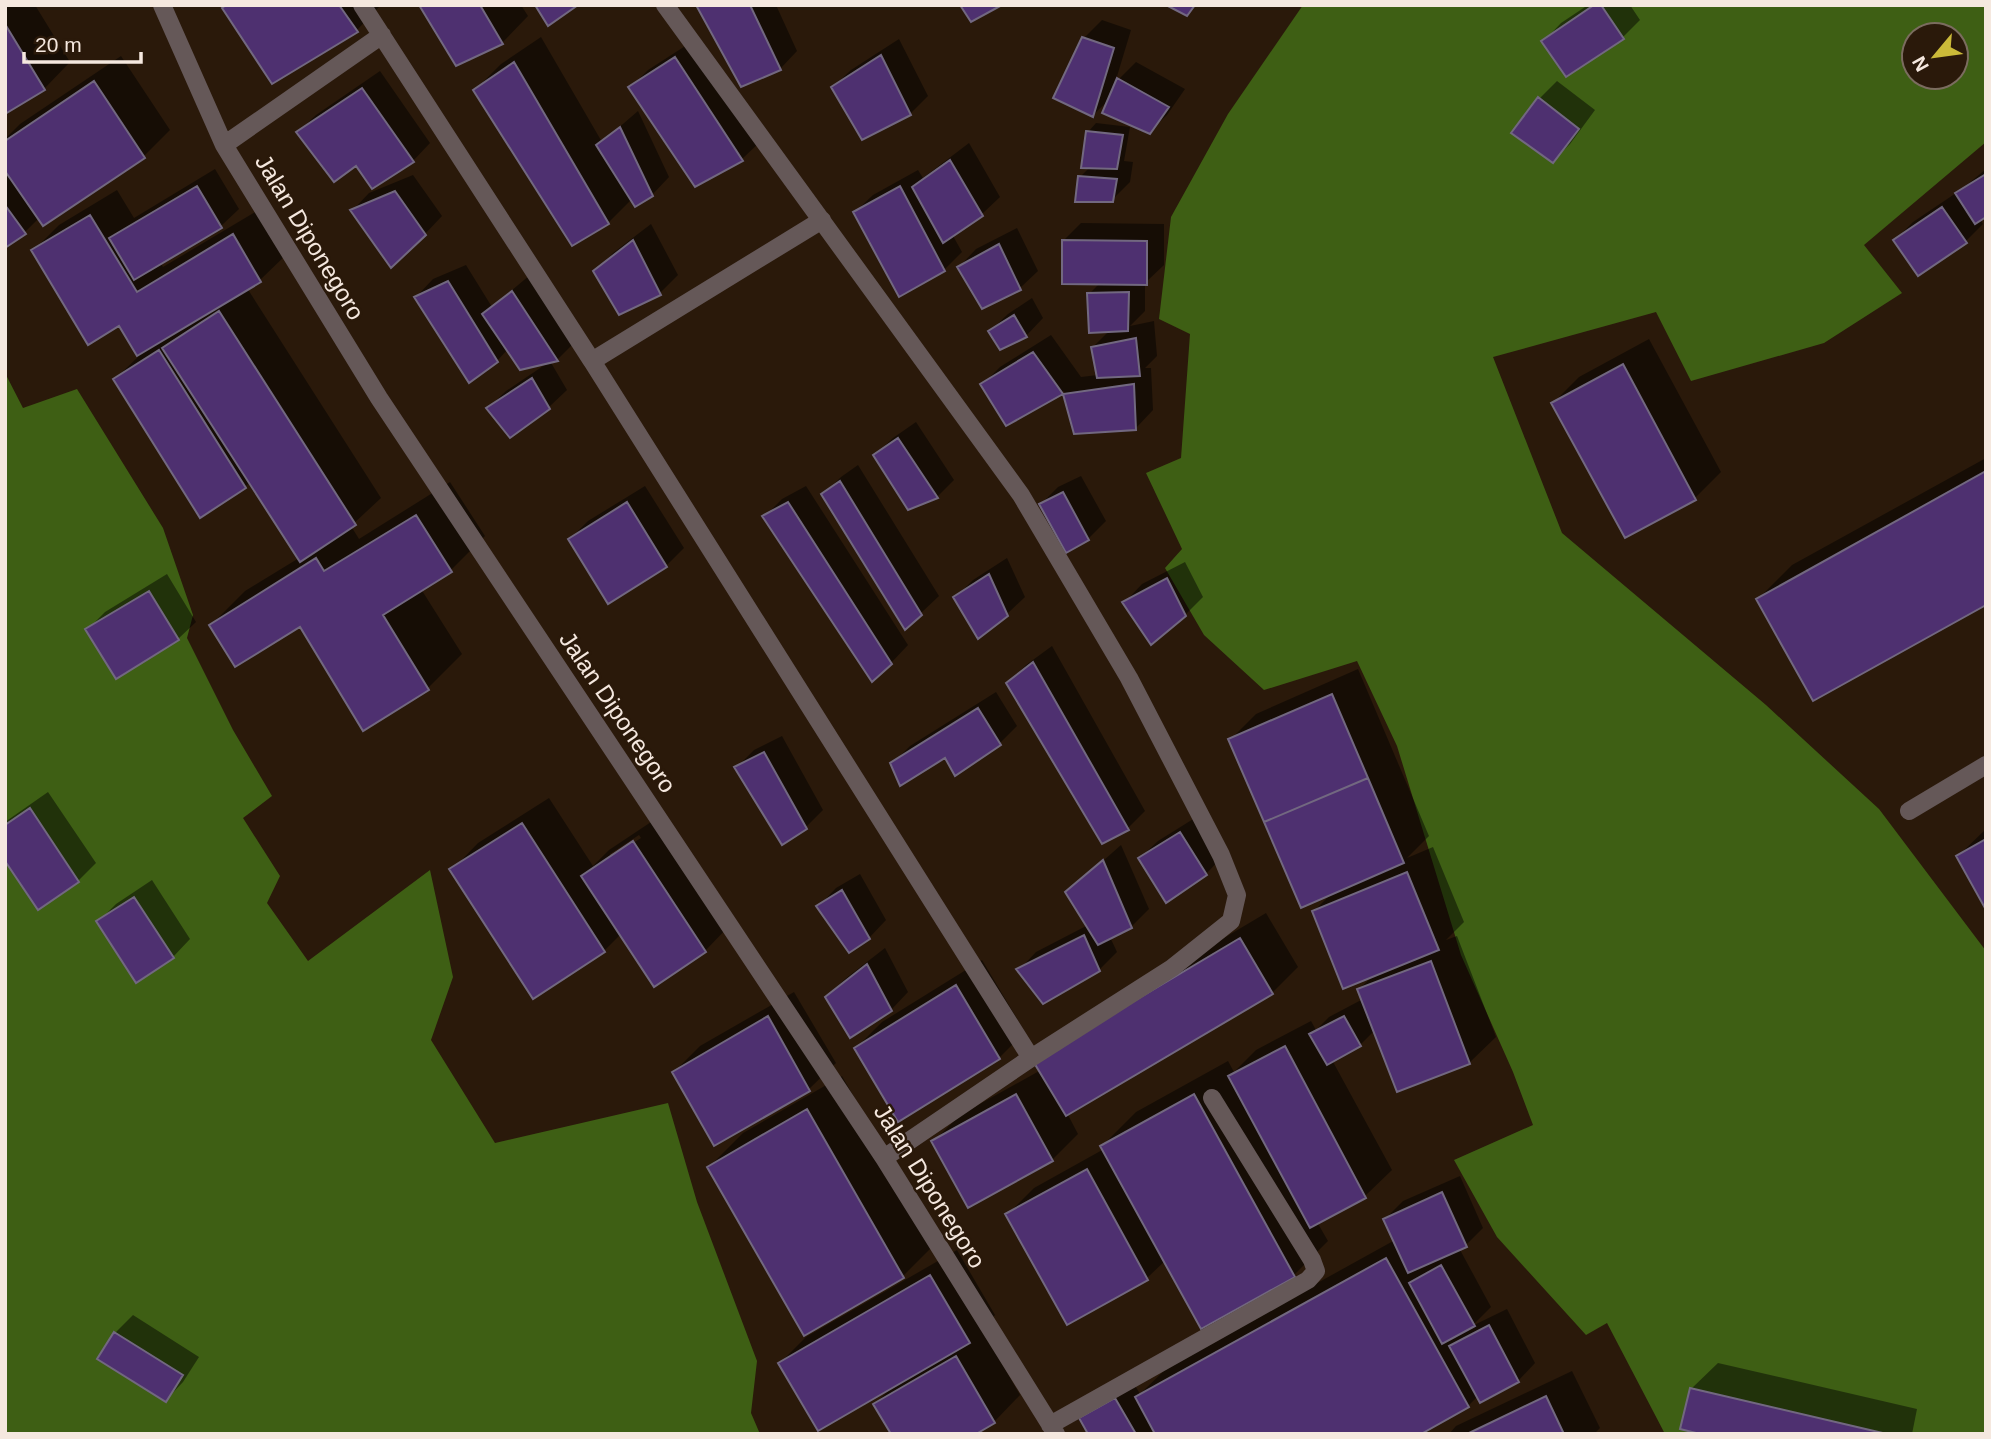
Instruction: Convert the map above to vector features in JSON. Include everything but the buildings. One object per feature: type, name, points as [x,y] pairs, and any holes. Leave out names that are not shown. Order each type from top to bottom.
[{"type":"street","name":"Jalan Diponegoro","points":[[162,5],[224,145],[379,398],[884,1157],[1053,1429]]},
{"type":"street","points":[[362,5],[592,361],[1031,1058]]},
{"type":"street","points":[[665,5],[1021,495],[1129,678],[1222,855],[1237,895],[1231,921],[1172,968],[1031,1058],[884,1157]]},
{"type":"street","points":[[224,145],[382,35]]},
{"type":"street","points":[[592,361],[822,220]]},
{"type":"street","points":[[1909,811],[1986,765]]},
{"type":"street","points":[[1053,1429],[1308,1280],[1316,1271],[1312,1260],[1212,1098]]},
{"type":"green space","points":[[1303,5],[1986,5],[1986,142],[1864,245],[1902,293],[1824,343],[1691,381],[1656,312],[1493,357],[1562,533],[1766,705],[1879,809],[1986,951],[1986,1434],[1665,1434],[1607,1323],[1586,1335],[1497,1237],[1454,1160],[1533,1125],[1513,1072],[1461,955],[1397,746],[1357,661],[1264,690],[1204,635],[1165,568],[1182,549],[1146,473],[1181,458],[1190,334],[1159,319],[1171,217],[1228,114]]},
{"type":"green space","points":[[5,373],[23,408],[77,389],[163,528],[193,615],[187,638],[233,730],[272,796],[243,818],[280,876],[267,903],[308,961],[430,870],[453,977],[431,1040],[495,1143],[668,1103],[697,1202],[757,1361],[751,1413],[760,1434],[5,1434]]}]
